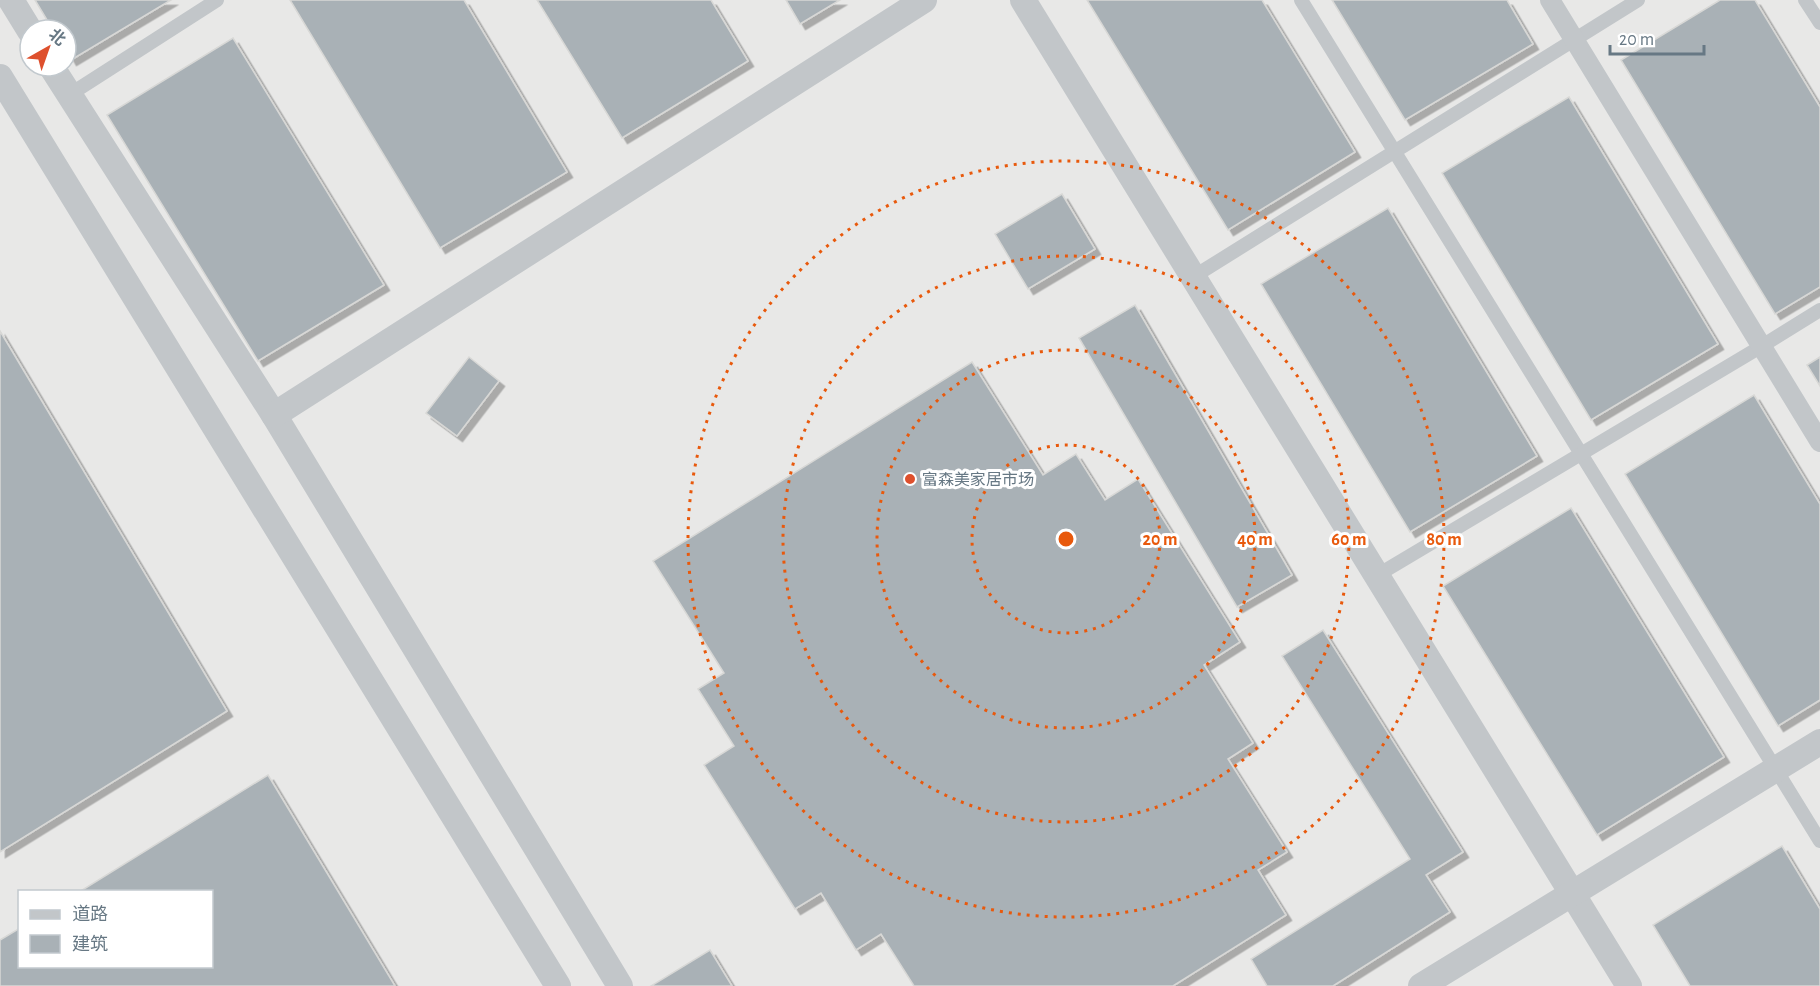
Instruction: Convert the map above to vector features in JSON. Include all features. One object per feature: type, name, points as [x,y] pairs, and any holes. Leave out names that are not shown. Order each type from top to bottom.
[{"type":"street","points":[[11,0],[22,18]]},
{"type":"street","points":[[274,415],[924,0]]},
{"type":"street","points":[[1023,0],[1629,986]]},
{"type":"street","points":[[1550,0],[1820,442]]},
{"type":"street","points":[[0,77],[558,986]]},
{"type":"street","points":[[58,78],[274,415],[620,986]]},
{"type":"street","points":[[1421,986],[1820,742]]},
{"type":"lane","points":[[69,95],[217,0]]},
{"type":"lane","points":[[1301,0],[1820,841]]},
{"type":"lane","points":[[1193,277],[1638,0]]},
{"type":"lane","points":[[1805,0],[1820,23]]},
{"type":"lane","points":[[1376,576],[1820,310]]},
{"type":"shaded area","name":"富森美家居市场","points":[[0,0],[1820,0],[1820,986],[0,986]]},
{"type":"building","points":[[35,0],[171,0],[78,56],[78,18],[46,18]]},
{"type":"building","points":[[290,0],[464,0],[567,172],[440,248]]},
{"type":"building","points":[[537,0],[711,0],[748,61],[622,138]]},
{"type":"building","points":[[786,0],[840,0],[800,24]]},
{"type":"building","points":[[1087,0],[1262,0],[1355,152],[1228,230]]},
{"type":"building","points":[[1332,0],[1507,0],[1533,44],[1405,120]]},
{"type":"building","points":[[1720,0],[1755,0],[1820,107],[1820,287],[1775,314],[1621,60]]},
{"type":"building","points":[[233,38],[384,285],[258,361],[107,115]]},
{"type":"building","points":[[1569,97],[1718,344],[1591,420],[1442,173]]},
{"type":"building","points":[[1062,194],[1095,249],[1028,289],[995,234]]},
{"type":"building","points":[[1388,208],[1537,456],[1410,532],[1261,284]]},
{"type":"building","points":[[1135,305],[1292,575],[1237,607],[1079,338]]},
{"type":"building","points":[[0,331],[227,711],[0,852]]},
{"type":"building","points":[[469,357],[499,381],[457,436],[426,413]]},
{"type":"building","points":[[1820,357],[1820,386],[1807,365]]},
{"type":"building","points":[[972,362],[1043,475],[1076,454],[1105,500],[1138,479],[1240,642],[1204,665],[1253,743],[1228,759],[1287,852],[1258,870],[1286,915],[1173,986],[914,986],[881,934],[856,950],[821,893],[795,909],[704,765],[734,746],[698,689],[724,673],[653,561]]},
{"type":"building","points":[[1754,395],[1820,504],[1820,700],[1778,726],[1625,474]]},
{"type":"building","points":[[1571,508],[1724,757],[1597,835],[1443,586]]},
{"type":"building","points":[[1323,630],[1463,852],[1426,875],[1450,912],[1333,986],[1267,986],[1251,959],[1410,859],[1282,656]]},
{"type":"building","points":[[268,775],[395,986],[0,986],[0,940],[18,929],[18,968],[213,968],[213,890],[82,890]]},
{"type":"building","points":[[1782,846],[1820,909],[1820,986],[1690,986],[1653,925]]},
{"type":"building","points":[[710,950],[732,986],[651,986]]},
{"type":"place","name":"富森美家居市场","points":[[910,479]]}]
